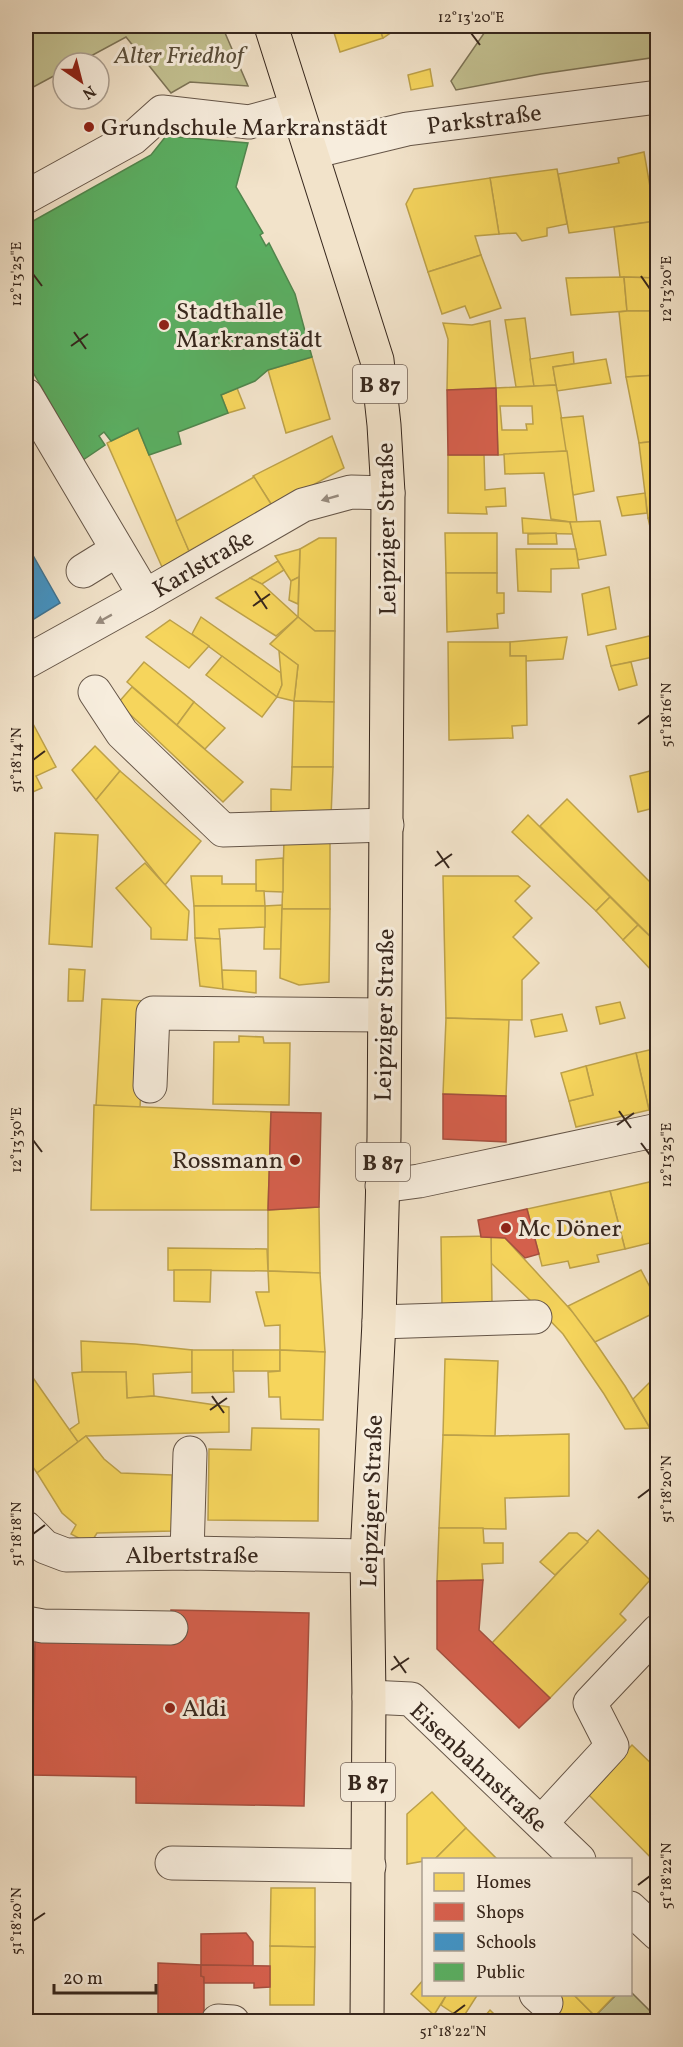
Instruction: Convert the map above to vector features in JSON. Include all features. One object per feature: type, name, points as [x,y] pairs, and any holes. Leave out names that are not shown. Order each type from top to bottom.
[{"type":"main road","name":"Leipziger Straße","points":[[271,26],[377,360],[388,493],[387,825],[382,1186],[379,1322],[367,1556],[369,1697],[367,2022]]},
{"type":"street","name":"Parkstraße","points":[[312,152],[407,129],[657,98]]},
{"type":"street","points":[[26,197],[133,138],[162,112],[249,122],[297,109]]},
{"type":"street","points":[[26,395],[145,596]]},
{"type":"street","name":"Karlstraße","points":[[26,662],[303,505],[351,492],[388,493]]},
{"type":"street","points":[[83,571],[117,550]]},
{"type":"street","points":[[95,692],[122,733],[223,830],[387,825]]},
{"type":"street","points":[[150,1086],[153,1013],[384,1015]]},
{"type":"street","points":[[382,1186],[419,1181],[657,1130]]},
{"type":"street","points":[[379,1322],[535,1317]]},
{"type":"street","points":[[187,1553],[190,1452]]},
{"type":"street","name":"Albertstraße","points":[[26,1528],[45,1547],[66,1555],[187,1553],[367,1556]]},
{"type":"street","points":[[26,1623],[43,1626],[171,1628]]},
{"type":"street","points":[[541,1823],[612,1746],[590,1703],[657,1631]]},
{"type":"street","name":"Eisenbahnstraße","points":[[369,1697],[411,1700],[577,1858]]},
{"type":"street","points":[[172,1863],[369,1866]]},
{"type":"street","points":[[632,1910],[657,1934]]},
{"type":"street","points":[[218,2021],[233,2022]]},
{"type":"green space","name":"Alter Friedhof","points":[[26,26],[222,26],[248,86],[190,82],[171,93],[126,37],[100,51],[51,51],[51,77],[26,91]]},
{"type":"green space","points":[[489,26],[657,26],[657,57],[541,74],[456,90],[451,81]]},
{"type":"green space","points":[[632,1993],[658,2019],[657,2022],[589,2022],[615,1996],[632,1996]]},
{"type":"building: Homes","points":[[332,26],[379,26],[383,38],[340,52]]},
{"type":"building: Homes","points":[[379,26],[401,26],[383,38]]},
{"type":"building: Homes","points":[[430,69],[433,86],[411,90],[408,75]]},
{"type":"building: Homes","points":[[644,152],[656,221],[569,233],[558,174],[619,163],[618,158]]},
{"type":"building: Homes","points":[[557,169],[567,224],[547,228],[547,236],[522,241],[516,233],[499,234],[490,178]]},
{"type":"building: Homes","points":[[490,178],[499,234],[475,236],[481,255],[428,272],[406,204],[414,189]]},
{"type":"building: Homes","points":[[656,221],[658,278],[620,277],[614,227]]},
{"type":"building: Homes","points":[[481,255],[501,308],[470,318],[465,306],[442,314],[428,272]]},
{"type":"building: Homes","points":[[624,277],[627,311],[571,315],[566,278]]},
{"type":"building: Homes","points":[[624,277],[658,278],[658,311],[627,311]]},
{"type":"building: Homes","points":[[658,311],[658,375],[626,377],[619,312]]},
{"type":"building: Homes","points":[[525,318],[534,386],[516,387],[505,320]]},
{"type":"building: Homes","points":[[490,321],[496,388],[447,390],[448,339],[443,323],[472,325]]},
{"type":"building: Homes","points":[[573,352],[574,364],[553,367],[556,385],[534,386],[530,359]]},
{"type":"building: Homes","points":[[312,357],[330,419],[286,433],[268,370]]},
{"type":"building: Homes","points":[[606,359],[611,383],[557,391],[553,367]]},
{"type":"building: Homes","points":[[658,375],[658,441],[639,443],[626,377]]},
{"type":"building: Homes","points":[[556,385],[567,451],[498,455],[496,388]],"holes":[[[500,406],[532,406],[533,424],[526,424],[527,430],[502,430]]]},
{"type":"building: Homes","points":[[237,388],[245,408],[228,413],[221,395]]},
{"type":"building: Homes","points":[[583,416],[594,491],[573,495],[561,418]]},
{"type":"building: Homes","points":[[138,428],[189,551],[162,567],[107,443]]},
{"type":"building: Homes","points":[[332,436],[344,468],[273,507],[253,476]]},
{"type":"building: Homes","points":[[658,441],[658,516],[648,518],[639,443]]},
{"type":"building: Homes","points":[[567,451],[577,523],[551,519],[544,473],[505,474],[504,454]]},
{"type":"building: Homes","points":[[448,455],[484,455],[485,490],[505,488],[506,506],[486,507],[487,514],[448,513]]},
{"type":"building: Homes","points":[[254,477],[271,504],[189,551],[176,521]]},
{"type":"building: Homes","points":[[645,493],[647,513],[622,516],[617,497]]},
{"type":"building: Homes","points":[[658,516],[658,562],[648,518]]},
{"type":"building: Homes","points":[[522,518],[570,522],[573,534],[523,533]]},
{"type":"building: Homes","points":[[600,521],[606,555],[578,560],[570,522]]},
{"type":"building: Homes","points":[[445,533],[497,533],[497,573],[446,573]]},
{"type":"building: Homes","points":[[556,533],[557,544],[528,544],[528,534]]},
{"type":"building: Homes","points":[[319,538],[336,538],[335,631],[315,631],[298,617],[300,549]]},
{"type":"building: Homes","points":[[300,549],[299,577],[291,581],[275,556]]},
{"type":"building: Homes","points":[[516,549],[576,549],[579,568],[551,569],[551,592],[518,591]]},
{"type":"building: Homes","points":[[278,561],[284,570],[262,584],[250,578]]},
{"type":"building: Homes","points":[[446,573],[497,573],[497,593],[504,593],[504,613],[497,614],[498,628],[447,632]]},
{"type":"building: Homes","points":[[299,577],[298,604],[289,600],[291,581]]},
{"type":"building: Homes","points":[[250,578],[262,584],[298,617],[276,636],[216,598]]},
{"type":"building: Homes","points":[[609,587],[616,629],[588,635],[582,594]]},
{"type":"building: Homes","points":[[201,617],[281,673],[282,685],[277,697],[192,634]]},
{"type":"building: Homes","points":[[298,617],[315,631],[335,631],[334,702],[294,701],[298,665],[270,644]]},
{"type":"building: Homes","points":[[170,620],[209,646],[189,668],[146,637]]},
{"type":"building: Homes","points":[[658,634],[658,656],[611,666],[606,646]]},
{"type":"building: Homes","points":[[567,637],[563,659],[526,661],[526,656],[510,656],[510,642]]},
{"type":"building: Homes","points":[[448,642],[510,642],[510,656],[526,656],[527,725],[512,726],[513,738],[449,740]]},
{"type":"building: Homes","points":[[279,651],[298,665],[294,701],[277,697],[282,685]]},
{"type":"building: Homes","points":[[222,656],[277,697],[262,717],[206,675]]},
{"type":"building: Homes","points":[[144,662],[194,702],[177,725],[127,682]]},
{"type":"building: Homes","points":[[631,662],[637,685],[619,690],[611,666]]},
{"type":"building: Homes","points":[[132,687],[243,782],[223,802],[118,703]]},
{"type":"building: Homes","points":[[294,701],[334,702],[333,767],[292,767]]},
{"type":"building: Homes","points":[[194,702],[225,728],[205,749],[177,725]]},
{"type":"building: Homes","points":[[31,720],[56,767],[36,776],[42,788],[26,795],[26,722]]},
{"type":"building: Homes","points":[[95,746],[120,771],[96,800],[72,770]]},
{"type":"building: Homes","points":[[292,767],[333,767],[331,817],[271,816],[271,789],[291,790]]},
{"type":"building: Homes","points":[[658,769],[658,807],[638,812],[630,776]]},
{"type":"building: Homes","points":[[120,771],[201,841],[165,885],[96,800]]},
{"type":"building: Homes","points":[[567,799],[658,890],[658,944],[540,826]]},
{"type":"building: Homes","points":[[528,815],[610,897],[596,911],[512,832]]},
{"type":"building: Homes","points":[[55,833],[98,835],[92,947],[49,944]]},
{"type":"building: Homes","points":[[330,839],[330,909],[282,909],[284,840]]},
{"type":"building: Homes","points":[[283,858],[283,892],[256,891],[256,860]]},
{"type":"building: Homes","points":[[145,863],[189,911],[187,940],[151,939],[151,928],[116,888]]},
{"type":"building: Homes","points":[[191,876],[222,876],[222,884],[256,884],[256,891],[264,891],[265,906],[194,906]]},
{"type":"building: Homes","points":[[443,876],[518,876],[530,886],[515,901],[532,918],[513,937],[539,963],[522,980],[522,1020],[446,1018]]},
{"type":"building: Homes","points":[[610,897],[638,925],[623,940],[596,911]]},
{"type":"building: Homes","points":[[282,905],[281,949],[264,949],[265,906]]},
{"type":"building: Homes","points":[[194,906],[265,906],[265,927],[219,929],[220,939],[195,938]]},
{"type":"building: Homes","points":[[282,909],[330,909],[329,982],[299,985],[280,978]]},
{"type":"building: Homes","points":[[638,925],[658,944],[658,966],[652,971],[623,940]]},
{"type":"building: Homes","points":[[195,938],[220,939],[223,989],[200,986]]},
{"type":"building: Homes","points":[[69,969],[85,970],[83,1001],[68,1001]]},
{"type":"building: Homes","points":[[222,970],[256,971],[256,993],[223,989]]},
{"type":"building: Homes","points":[[102,999],[146,1001],[140,1107],[96,1106]]},
{"type":"building: Homes","points":[[620,1002],[625,1018],[600,1024],[596,1007]]},
{"type":"building: Homes","points":[[562,1014],[567,1031],[535,1037],[531,1020]]},
{"type":"building: Homes","points":[[446,1018],[509,1020],[506,1096],[443,1094]]},
{"type":"building: Homes","points":[[239,1036],[263,1037],[264,1043],[290,1043],[289,1105],[213,1104],[214,1042],[239,1042]]},
{"type":"building: Homes","points":[[658,1048],[658,1108],[649,1110],[636,1053]]},
{"type":"building: Homes","points":[[636,1053],[649,1110],[576,1127],[569,1101],[593,1095],[586,1066]]},
{"type":"building: Homes","points":[[586,1066],[593,1095],[569,1101],[561,1073]]},
{"type":"building: Homes","points":[[94,1105],[271,1112],[268,1210],[91,1210]]},
{"type":"building: Homes","points":[[658,1180],[658,1241],[625,1249],[610,1191]]},
{"type":"building: Homes","points":[[610,1191],[625,1249],[597,1255],[599,1262],[570,1268],[568,1261],[542,1266],[527,1209]]},
{"type":"building: Homes","points":[[319,1207],[320,1273],[268,1271],[268,1210]]},
{"type":"building: Homes","points":[[491,1236],[505,1238],[580,1320],[625,1386],[650,1428],[625,1429],[563,1334],[491,1263]]},
{"type":"building: Homes","points":[[491,1236],[492,1304],[442,1305],[441,1237]]},
{"type":"building: Homes","points":[[168,1248],[267,1249],[268,1271],[168,1270]]},
{"type":"building: Homes","points":[[174,1270],[211,1270],[210,1302],[174,1301]]},
{"type":"building: Homes","points":[[641,1270],[650,1287],[658,1284],[658,1311],[595,1342],[568,1306]]},
{"type":"building: Homes","points":[[268,1271],[320,1273],[325,1352],[280,1350],[280,1325],[265,1326],[256,1292],[269,1292]]},
{"type":"building: Homes","points":[[26,1339],[32,1347],[31,1375],[26,1379]]},
{"type":"building: Homes","points":[[81,1341],[192,1350],[192,1372],[153,1374],[154,1396],[127,1398],[126,1372],[82,1372]]},
{"type":"building: Homes","points":[[192,1350],[233,1350],[234,1392],[192,1393]]},
{"type":"building: Homes","points":[[233,1350],[280,1350],[280,1371],[233,1371]]},
{"type":"building: Homes","points":[[280,1350],[325,1352],[323,1420],[281,1419],[280,1397],[269,1397],[268,1372],[280,1371]]},
{"type":"building: Homes","points":[[445,1359],[498,1361],[495,1436],[443,1435]]},
{"type":"building: Homes","points":[[126,1372],[127,1398],[154,1396],[229,1407],[229,1432],[86,1436],[78,1442],[69,1430],[79,1423],[72,1373]]},
{"type":"building: Homes","points":[[658,1374],[658,1420],[650,1428],[633,1399]]},
{"type":"building: Homes","points":[[31,1375],[78,1442],[37,1473],[26,1457],[26,1379]]},
{"type":"building: Homes","points":[[658,1420],[658,1441],[650,1428]]},
{"type":"building: Homes","points":[[252,1428],[319,1429],[318,1521],[208,1520],[209,1449],[251,1450]]},
{"type":"building: Homes","points":[[569,1434],[569,1496],[505,1498],[506,1529],[439,1528],[443,1435]]},
{"type":"building: Homes","points":[[86,1436],[104,1459],[121,1473],[172,1475],[172,1531],[97,1533],[90,1544],[71,1534],[76,1525],[62,1513],[37,1473]]},
{"type":"building: Homes","points":[[439,1528],[483,1528],[484,1543],[503,1543],[503,1563],[482,1564],[483,1580],[437,1581]]},
{"type":"building: Homes","points":[[598,1530],[650,1580],[620,1614],[626,1620],[550,1698],[492,1643]]},
{"type":"building: Homes","points":[[569,1533],[577,1533],[588,1542],[555,1575],[540,1562]]},
{"type":"building: Homes","points":[[632,1745],[658,1770],[658,1865],[587,1793]]},
{"type":"building: Homes","points":[[432,1792],[466,1828],[436,1858],[422,1858],[422,1861],[407,1864],[407,1814]]},
{"type":"building: Homes","points":[[466,1828],[496,1858],[436,1858]]},
{"type":"building: Homes","points":[[271,1888],[315,1888],[315,1947],[270,1946]]},
{"type":"building: Homes","points":[[270,1946],[315,1947],[314,2005],[270,2005]]},
{"type":"building: Homes","points":[[422,1981],[422,1996],[446,1996],[434,2015],[411,1994]]},
{"type":"building: Homes","points":[[446,1996],[477,1996],[462,2019],[441,2005]]},
{"type":"building: Homes","points":[[552,1996],[575,1996],[595,2016],[589,2022],[533,2022],[531,2020]]},
{"type":"building: Homes","points":[[575,1996],[614,1996],[595,2016]]},
{"type":"building: Homes","points":[[490,2010],[502,2022],[480,2022]]},
{"type":"building: Shops","points":[[496,388],[498,455],[448,455],[447,390]]},
{"type":"building: Shops","points":[[443,1094],[506,1096],[506,1142],[443,1139]]},
{"type":"building: Shops","name":"Rossmann","points":[[271,1112],[321,1113],[319,1207],[268,1210]]},
{"type":"building: Shops","name":"Mc Döner","points":[[527,1209],[539,1254],[525,1258],[505,1238],[481,1237],[478,1220]]},
{"type":"building: Shops","points":[[483,1580],[479,1630],[550,1698],[519,1728],[437,1649],[437,1581]]},
{"type":"building: Shops","name":"Aldi","points":[[171,1610],[309,1613],[304,1806],[136,1803],[136,1777],[32,1775],[35,1639],[170,1642]]},
{"type":"building: Shops","points":[[246,1933],[253,1942],[253,1966],[201,1965],[201,1934]]},
{"type":"building: Shops","points":[[158,1963],[201,1965],[201,1976],[204,1977],[204,2022],[158,2022]]},
{"type":"building: Shops","points":[[201,1965],[270,1966],[270,1987],[254,1988],[254,1983],[204,1983],[204,1977],[201,1976]]},
{"type":"building: Schools","points":[[26,543],[60,603],[26,624]]},
{"type":"building: Public","name":"Stadthalle Markranstädt","points":[[166,136],[248,143],[236,187],[263,233],[260,235],[266,246],[269,243],[295,294],[312,357],[268,370],[255,381],[221,395],[228,413],[178,432],[181,444],[149,455],[138,428],[111,441],[104,432],[99,436],[105,445],[83,460],[26,360],[26,225],[151,155]]},
{"type":"place","name":"Grundschule Markranstädt","points":[[89,127]]},
{"type":"place","name":"Stadthalle Markranstädt","points":[[164,325]]},
{"type":"place","name":"Rossmann","points":[[295,1160]]},
{"type":"place","name":"Mc Döner","points":[[506,1228]]},
{"type":"place","name":"Aldi","points":[[170,1708]]}]
